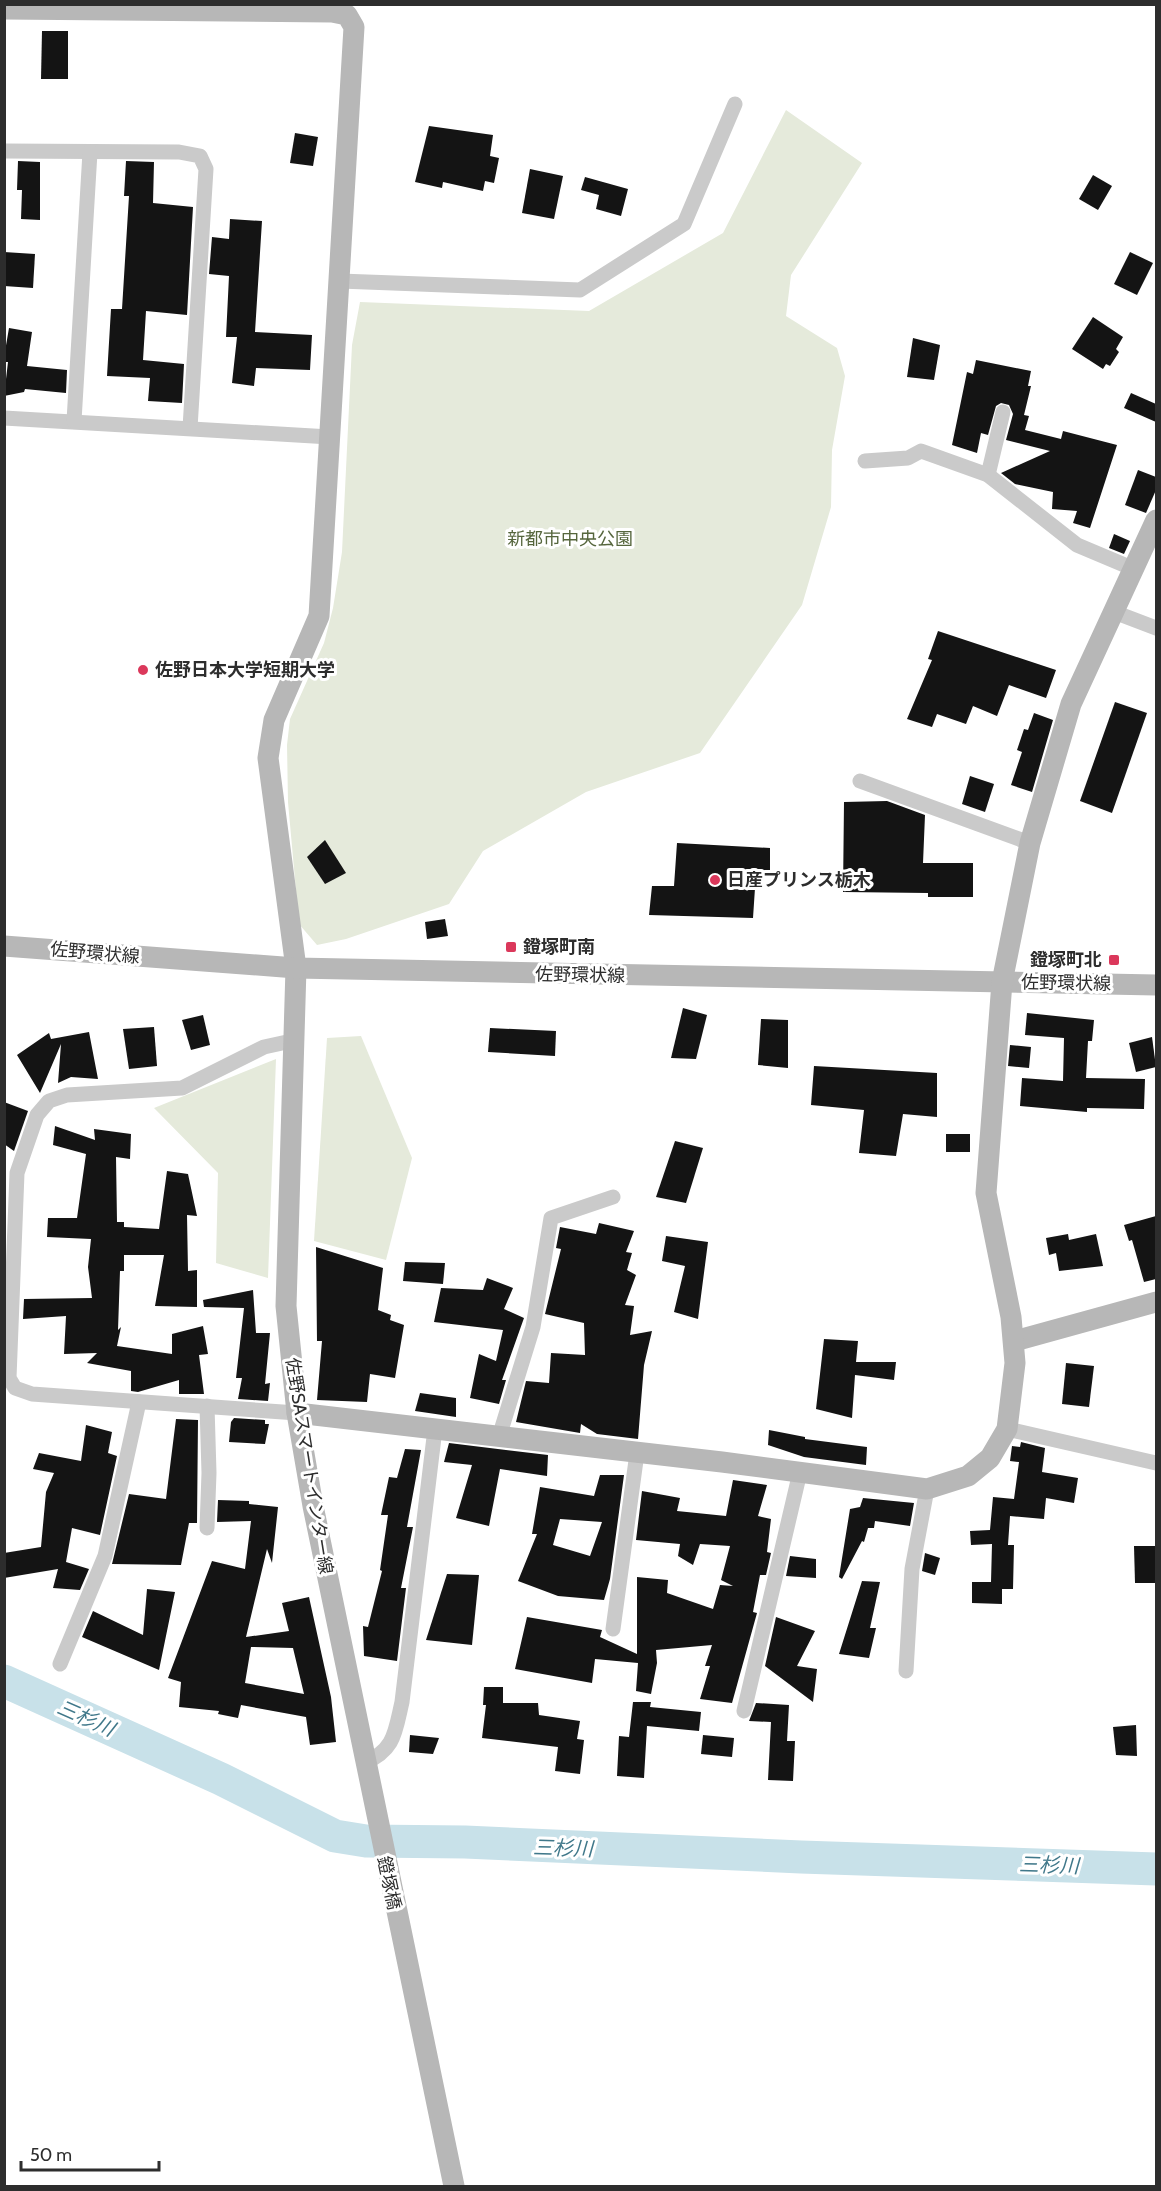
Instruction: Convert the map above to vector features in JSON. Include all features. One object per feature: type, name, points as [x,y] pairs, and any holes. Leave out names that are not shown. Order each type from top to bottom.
[{"type":"street","name":"佐野SAスマートインター線","points":[[4,9],[332,12],[347,15],[354,27],[319,616],[273,720],[267,758],[296,968],[296,1040],[286,1275],[290,1352],[297,1413],[375,1816]]},
{"type":"street","points":[[340,281],[580,290],[684,224],[735,104]]},
{"type":"street","points":[[4,151],[179,152],[200,156],[206,169],[190,428]]},
{"type":"street","points":[[74,421],[90,152]]},
{"type":"street","points":[[988,475],[1003,412]]},
{"type":"street","points":[[4,418],[330,436]]},
{"type":"street","points":[[865,461],[908,458],[921,451],[988,475],[1077,545],[1134,569]]},
{"type":"street","points":[[296,1040],[264,1047],[182,1088],[67,1095],[49,1101],[37,1115],[17,1173],[9,1378],[15,1388],[32,1394],[297,1413],[927,1489],[968,1476],[990,1458],[1007,1429],[1015,1341],[986,1193],[1002,982],[1030,843],[1071,704],[1156,520]]},
{"type":"street","points":[[1114,612],[1156,628]]},
{"type":"street","points":[[860,781],[1030,843]]},
{"type":"street","name":"佐野環状線","points":[[4,946],[296,968],[1156,985]]},
{"type":"street","points":[[499,1437],[533,1327],[551,1218],[613,1197]]},
{"type":"street","points":[[1015,1341],[1156,1302]]},
{"type":"street","points":[[60,1664],[105,1556],[139,1402]]},
{"type":"street","points":[[207,1406],[209,1473],[207,1528]]},
{"type":"street","points":[[364,1763],[377,1757],[389,1747],[399,1713],[435,1429]]},
{"type":"street","points":[[1007,1429],[1156,1463]]},
{"type":"street","points":[[613,1629],[637,1453]]},
{"type":"street","points":[[744,1711],[800,1472]]},
{"type":"street","points":[[906,1671],[912,1569],[927,1489]]},
{"type":"street","name":"鐙塚橋","points":[[375,1816],[454,2187]]},
{"type":"green space","name":"新都市中央公園","points":[[786,110],[862,163],[791,275],[786,316],[837,348],[845,376],[832,450],[831,507],[802,605],[700,753],[586,792],[483,851],[449,904],[346,939],[317,945],[299,924],[288,802],[287,745],[290,719],[324,643],[333,608],[342,552],[352,345],[360,302],[589,311],[723,233]]},
{"type":"green space","points":[[361,1036],[412,1158],[386,1260],[314,1241],[327,1038]]},
{"type":"green space","points":[[276,1059],[268,1278],[216,1263],[218,1173],[154,1108]]},
{"type":"building","points":[[42,31],[68,31],[68,79],[41,79]]},
{"type":"building","points":[[429,126],[493,135],[490,156],[499,158],[494,183],[485,181],[483,191],[443,182],[442,188],[415,182]]},
{"type":"building","points":[[295,133],[318,137],[313,166],[290,163]]},
{"type":"building","points":[[18,161],[40,162],[40,220],[21,219],[22,190],[17,190]]},
{"type":"building","points":[[126,161],[154,162],[153,203],[193,207],[187,315],[146,311],[143,360],[184,364],[182,403],[148,401],[150,378],[107,376],[111,309],[122,309],[129,196],[124,196]]},
{"type":"building","points":[[530,169],[563,176],[554,219],[522,213]]},
{"type":"building","points":[[1093,175],[1112,186],[1098,210],[1079,199]]},
{"type":"building","points":[[585,177],[628,189],[621,216],[596,209],[599,195],[581,190]]},
{"type":"building","points":[[230,219],[262,221],[255,332],[312,335],[310,370],[256,368],[254,386],[232,383],[237,337],[226,337],[229,276],[209,274],[212,237],[229,239]]},
{"type":"building","points":[[4,252],[35,254],[33,288],[4,286]]},
{"type":"building","points":[[1130,252],[1153,263],[1137,295],[1114,284]]},
{"type":"building","points":[[1093,317],[1123,337],[1116,349],[1119,352],[1110,366],[1106,364],[1103,369],[1072,349]]},
{"type":"building","points":[[9,328],[32,332],[27,366],[67,370],[66,393],[25,389],[24,392],[4,396],[8,362],[4,362],[4,357]]},
{"type":"building","points":[[913,338],[940,345],[934,380],[907,377]]},
{"type":"building","points":[[976,360],[1031,371],[1028,386],[1031,386],[1024,415],[1029,416],[1025,430],[1061,439],[1063,431],[1117,445],[1090,528],[1073,523],[1077,511],[1052,509],[1053,492],[1015,484],[1001,473],[1050,451],[1006,440],[1013,414],[1009,405],[1001,403],[996,406],[988,435],[981,433],[977,453],[952,445],[967,372],[973,374]]},
{"type":"building","points":[[1131,393],[1156,404],[1156,422],[1124,408]]},
{"type":"building","points":[[1138,470],[1156,477],[1156,490],[1146,513],[1125,505]]},
{"type":"building","points":[[1114,534],[1130,541],[1124,554],[1109,548]]},
{"type":"building","points":[[938,631],[1056,670],[1046,698],[1009,685],[997,716],[973,706],[966,724],[937,714],[932,727],[907,719],[932,660],[928,659]]},
{"type":"building","points":[[1115,702],[1147,713],[1112,813],[1080,801]]},
{"type":"building","points":[[1034,713],[1053,720],[1032,792],[1011,785],[1022,752],[1017,750],[1024,729],[1028,730]]},
{"type":"building","points":[[970,776],[994,784],[985,812],[962,804]]},
{"type":"building","points":[[887,801],[925,815],[923,863],[973,863],[973,897],[928,897],[928,893],[843,892],[844,802]]},
{"type":"building","points":[[325,840],[346,873],[325,884],[307,857]]},
{"type":"building","name":"日産プリンス栃木","points":[[677,843],[770,848],[770,873],[756,873],[753,918],[649,915],[652,886],[674,886]]},
{"type":"building","points":[[445,919],[448,936],[427,939],[425,922]]},
{"type":"building","points":[[683,1008],[707,1015],[696,1059],[671,1058]]},
{"type":"building","points":[[1027,1013],[1094,1020],[1092,1041],[1088,1041],[1086,1078],[1145,1079],[1144,1109],[1087,1108],[1087,1112],[1020,1106],[1022,1078],[1063,1081],[1064,1038],[1025,1035]]},
{"type":"building","points":[[203,1015],[210,1045],[191,1050],[182,1020]]},
{"type":"building","points":[[761,1019],[788,1020],[788,1068],[758,1065]]},
{"type":"building","points":[[154,1027],[157,1066],[129,1069],[123,1029]]},
{"type":"building","points":[[490,1028],[556,1031],[555,1056],[488,1052]]},
{"type":"building","points":[[89,1032],[98,1079],[71,1077],[58,1083],[61,1044],[40,1093],[17,1055],[49,1033],[51,1039]]},
{"type":"building","points":[[1152,1037],[1156,1067],[1136,1072],[1129,1043]]},
{"type":"building","points":[[1010,1045],[1031,1047],[1029,1068],[1008,1066]]},
{"type":"building","points":[[814,1066],[937,1073],[937,1117],[903,1114],[896,1156],[859,1153],[864,1110],[811,1105]]},
{"type":"building","points":[[4,1102],[28,1111],[14,1151],[4,1144]]},
{"type":"building","points":[[55,1126],[95,1140],[94,1129],[131,1134],[130,1159],[116,1157],[117,1222],[124,1222],[124,1227],[159,1229],[167,1171],[188,1174],[197,1216],[187,1215],[188,1271],[197,1270],[197,1307],[155,1306],[164,1255],[124,1255],[124,1271],[120,1271],[118,1330],[121,1327],[117,1346],[172,1354],[172,1334],[203,1326],[208,1354],[199,1355],[204,1394],[179,1394],[179,1380],[138,1392],[131,1391],[131,1371],[87,1363],[97,1353],[64,1354],[66,1316],[23,1319],[24,1299],[92,1298],[88,1267],[91,1239],[47,1237],[48,1218],[77,1218],[86,1154],[53,1145]]},
{"type":"building","points":[[946,1134],[970,1134],[970,1152],[946,1152]]},
{"type":"building","points":[[675,1141],[703,1148],[686,1203],[656,1197]]},
{"type":"building","points":[[1156,1216],[1156,1279],[1144,1282],[1132,1240],[1129,1241],[1124,1225]]},
{"type":"building","points":[[599,1223],[634,1231],[626,1252],[632,1253],[627,1270],[636,1275],[625,1305],[634,1306],[630,1335],[652,1331],[644,1365],[638,1439],[597,1434],[581,1424],[580,1433],[516,1422],[526,1381],[549,1383],[551,1353],[585,1355],[584,1323],[545,1314],[561,1249],[556,1248],[560,1227],[596,1234]]},
{"type":"building","points":[[1068,1234],[1069,1240],[1096,1234],[1103,1266],[1059,1271],[1056,1253],[1049,1255],[1046,1238]]},
{"type":"building","points":[[666,1236],[708,1242],[698,1319],[674,1312],[685,1266],[662,1261]]},
{"type":"building","points":[[316,1247],[383,1268],[378,1310],[391,1315],[390,1320],[404,1325],[395,1378],[370,1374],[367,1402],[317,1400],[322,1341],[317,1341]]},
{"type":"building","points":[[405,1262],[445,1263],[443,1284],[403,1281]]},
{"type":"building","points":[[487,1278],[513,1288],[504,1309],[524,1318],[502,1380],[506,1380],[499,1404],[470,1398],[479,1354],[496,1361],[503,1330],[434,1322],[441,1288],[483,1290]]},
{"type":"building","points":[[253,1290],[256,1333],[270,1333],[265,1384],[270,1383],[268,1401],[238,1399],[242,1378],[236,1378],[244,1308],[204,1307],[203,1300]]},
{"type":"building","points":[[824,1339],[858,1341],[856,1362],[896,1362],[894,1380],[855,1375],[852,1418],[816,1409]]},
{"type":"building","points":[[1066,1363],[1094,1366],[1089,1407],[1062,1404]]},
{"type":"building","points":[[420,1393],[456,1398],[456,1417],[415,1411]]},
{"type":"building","points":[[234,1418],[265,1420],[265,1424],[269,1424],[265,1444],[229,1442],[231,1422]]},
{"type":"building","points":[[176,1419],[198,1420],[197,1523],[189,1523],[181,1565],[112,1564],[129,1494],[166,1499]]},
{"type":"building","points":[[86,1425],[112,1432],[108,1453],[117,1456],[100,1535],[72,1528],[66,1562],[89,1569],[80,1590],[53,1588],[58,1569],[4,1578],[4,1553],[41,1547],[46,1492],[54,1473],[33,1469],[39,1453],[81,1461]]},
{"type":"building","points":[[769,1430],[805,1437],[805,1439],[867,1447],[866,1465],[804,1457],[768,1445]]},
{"type":"building","points":[[1021,1442],[1045,1448],[1042,1472],[1078,1478],[1074,1503],[1046,1498],[1044,1519],[1010,1516],[1008,1545],[1014,1545],[1013,1589],[1002,1589],[1002,1604],[972,1603],[972,1582],[991,1582],[992,1544],[971,1545],[970,1531],[990,1530],[993,1497],[1014,1499],[1019,1462],[1010,1461],[1012,1446],[1020,1447]]},
{"type":"building","points":[[449,1443],[548,1455],[547,1476],[500,1469],[489,1526],[456,1518],[472,1465],[444,1462]]},
{"type":"building","points":[[405,1449],[421,1450],[407,1527],[413,1527],[401,1588],[406,1588],[397,1661],[364,1656],[363,1626],[368,1627],[382,1571],[380,1570],[388,1515],[381,1515],[389,1477],[397,1478]]},
{"type":"building","points":[[600,1475],[624,1475],[610,1579],[604,1600],[558,1596],[518,1581],[537,1534],[532,1534],[540,1487],[594,1496]],"holes":[[[560,1519],[602,1522],[590,1556],[553,1545]]]},
{"type":"building","points":[[733,1480],[767,1485],[758,1516],[771,1519],[767,1552],[771,1553],[766,1575],[760,1575],[753,1612],[757,1613],[732,1703],[700,1699],[710,1666],[705,1666],[712,1645],[656,1650],[657,1663],[651,1694],[636,1691],[638,1663],[595,1659],[592,1683],[515,1669],[527,1617],[602,1630],[600,1637],[637,1654],[637,1577],[668,1580],[667,1593],[713,1609],[720,1585],[733,1586],[721,1580],[730,1546],[700,1544],[693,1565],[678,1556],[680,1544],[636,1540],[642,1491],[680,1498],[677,1511],[726,1516]]},
{"type":"building","points":[[863,1498],[914,1503],[910,1526],[875,1521],[874,1528],[868,1528],[864,1542],[862,1541],[842,1579],[839,1577],[850,1509],[860,1507]]},
{"type":"building","points":[[218,1500],[249,1501],[249,1504],[278,1507],[272,1563],[267,1549],[246,1637],[289,1631],[282,1603],[309,1597],[331,1697],[336,1742],[310,1745],[306,1717],[241,1705],[238,1718],[218,1714],[219,1711],[179,1707],[181,1682],[168,1678],[212,1561],[245,1569],[251,1521],[217,1522]],"holes":[[[251,1647],[293,1648],[304,1694],[245,1683]]]},
{"type":"building","points":[[1134,1546],[1156,1546],[1156,1583],[1135,1583]]},
{"type":"building","points":[[925,1553],[940,1558],[935,1575],[922,1571]]},
{"type":"building","points":[[790,1556],[816,1559],[816,1578],[786,1576]]},
{"type":"building","points":[[447,1574],[479,1575],[472,1645],[426,1640]]},
{"type":"building","points":[[862,1581],[880,1582],[870,1628],[876,1628],[869,1658],[839,1654]]},
{"type":"building","points":[[147,1589],[175,1592],[159,1670],[82,1637],[93,1611],[143,1635]]},
{"type":"building","points":[[776,1617],[815,1631],[797,1666],[817,1669],[813,1702],[765,1666]]},
{"type":"building","points":[[484,1687],[503,1687],[503,1703],[538,1703],[539,1715],[580,1721],[577,1739],[584,1740],[580,1774],[555,1771],[558,1747],[482,1738],[486,1705],[483,1705]]},
{"type":"building","points":[[633,1702],[651,1702],[650,1707],[701,1712],[699,1731],[647,1726],[644,1778],[617,1776],[619,1736],[629,1737]]},
{"type":"building","points":[[756,1703],[789,1705],[787,1741],[795,1741],[793,1781],[768,1780],[771,1722],[749,1721]]},
{"type":"building","points":[[1136,1725],[1137,1756],[1116,1755],[1113,1727]]},
{"type":"building","points":[[410,1735],[439,1738],[433,1754],[409,1752]]},
{"type":"building","points":[[703,1735],[734,1738],[732,1757],[701,1754]]},
{"type":"waterway","name":"三杉川","points":[[4,1681],[221,1779],[335,1836],[366,1841],[465,1842],[801,1857],[1156,1869]]},
{"type":"place","name":"佐野日本大学短期大学","points":[[143,670]]},
{"type":"place","name":"日産プリンス栃木","points":[[715,880]]},
{"type":"place","name":"鐙塚町南","points":[[511,947]]},
{"type":"place","name":"鐙塚町北","points":[[1114,960]]}]
